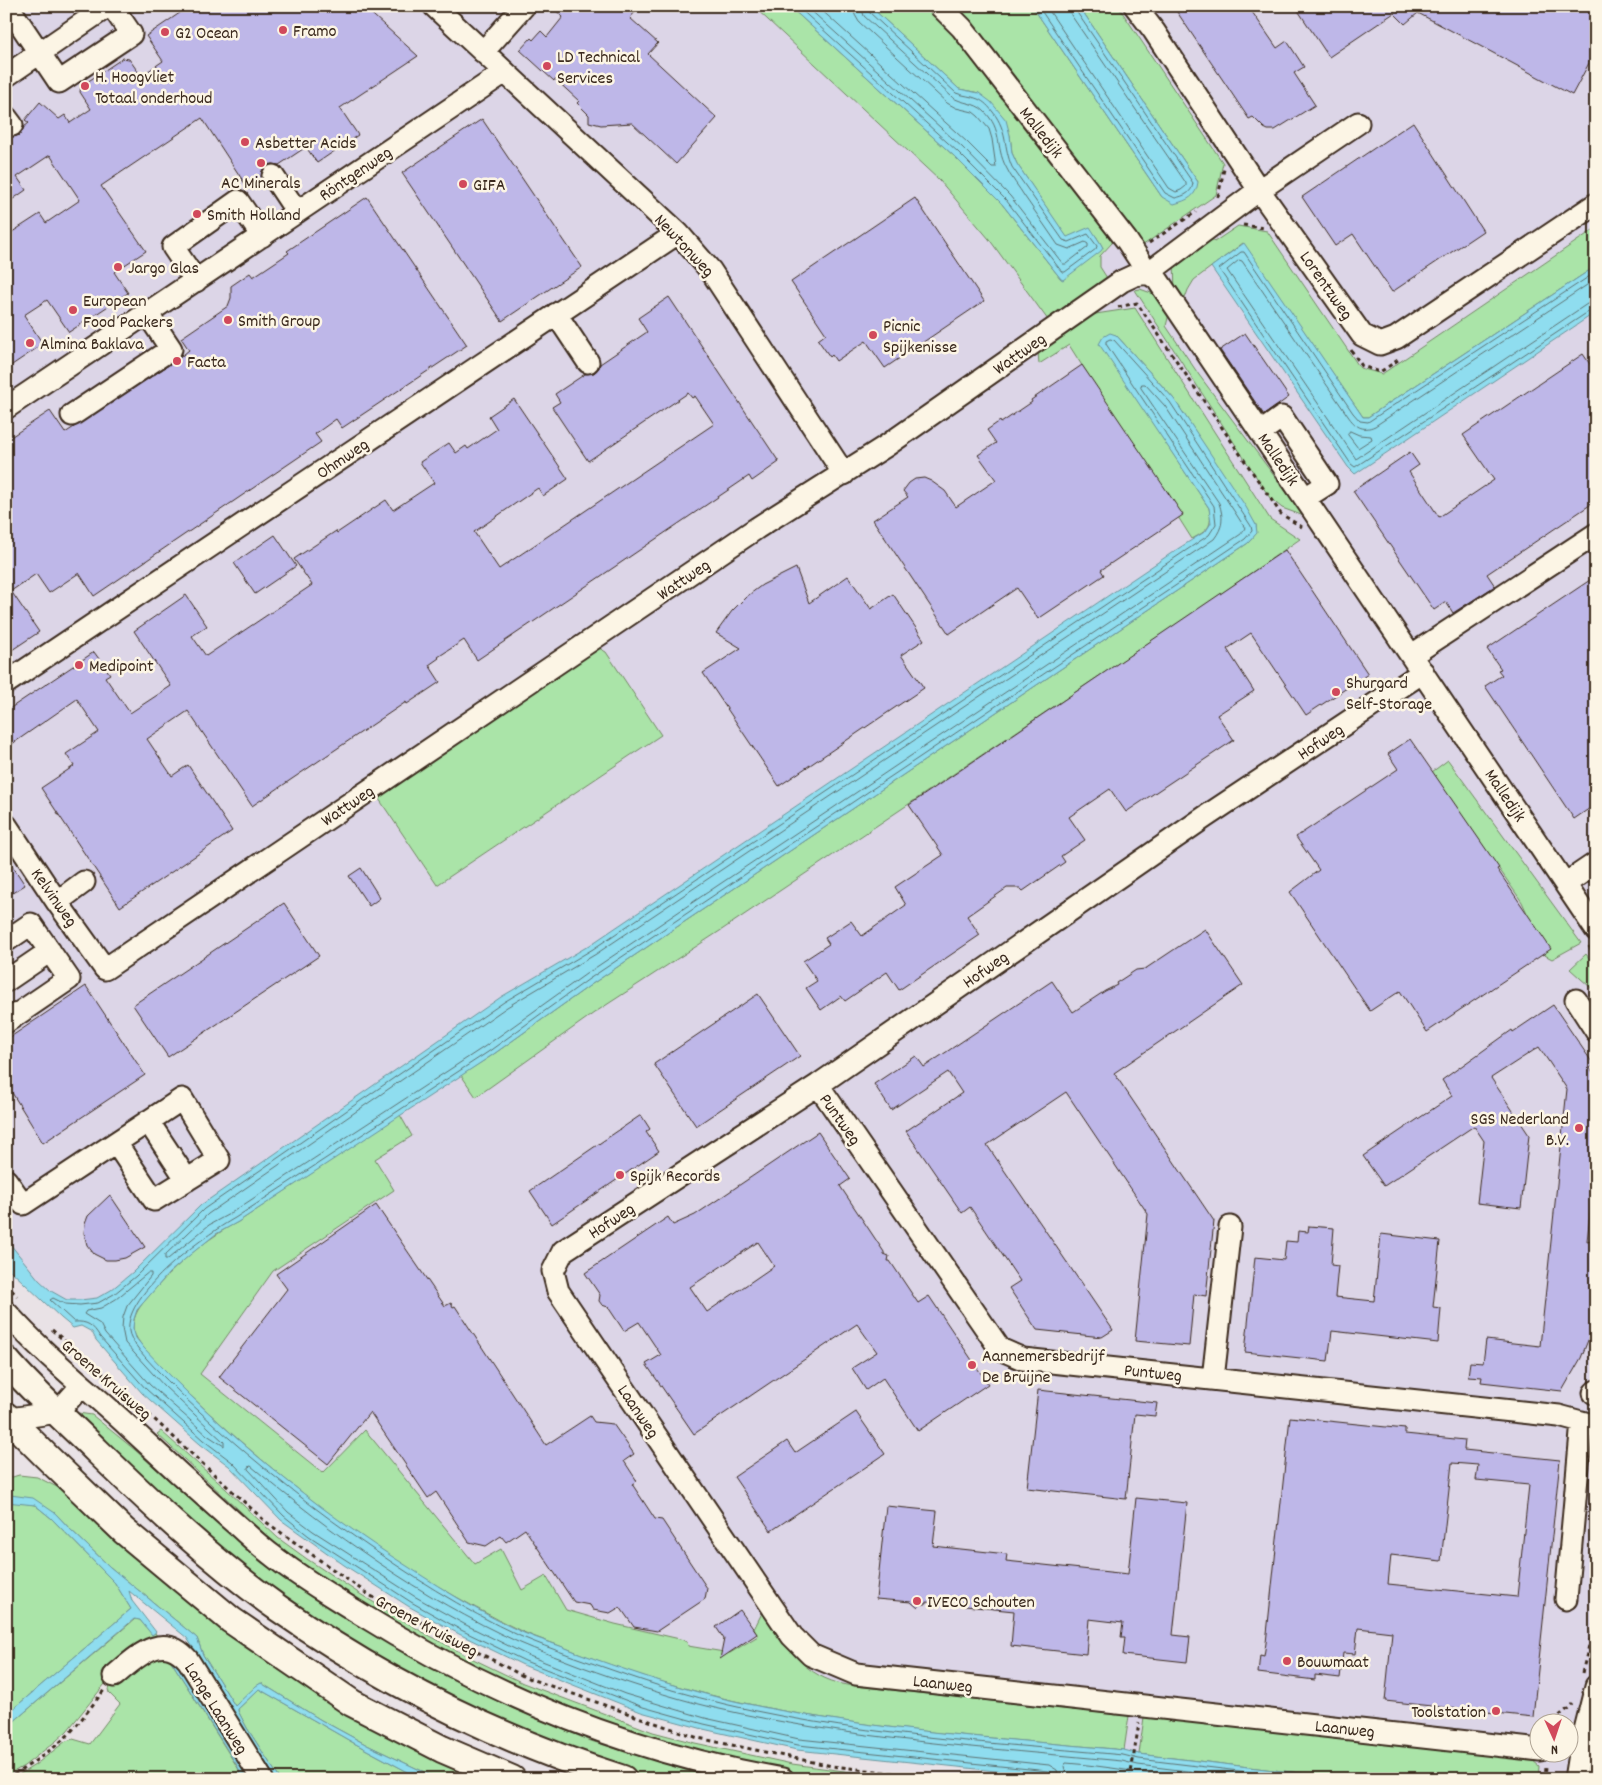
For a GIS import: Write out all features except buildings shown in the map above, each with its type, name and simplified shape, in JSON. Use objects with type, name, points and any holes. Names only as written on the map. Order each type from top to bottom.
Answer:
[{"type":"main road","points":[[8,1367],[58,1412],[133,1485],[200,1545],[277,1607],[327,1641],[412,1691],[483,1726],[547,1753],[623,1779]]},
{"type":"main road","points":[[8,1367],[15,1381],[16,1398],[7,1420],[124,1531],[231,1620],[352,1703],[442,1749],[512,1779]]},
{"type":"street","points":[[6,76],[108,6]]},
{"type":"street","points":[[10,9],[60,82],[131,34],[112,6]]},
{"type":"street","name":"Newtonweg","points":[[434,6],[678,233],[711,271],[844,474]]},
{"type":"street","points":[[483,52],[524,6]]},
{"type":"street","name":"Malledijk","points":[[940,6],[962,28],[1127,241],[1148,273],[1157,279],[1565,884],[1591,936]]},
{"type":"street","name":"Lorentzweg","points":[[1135,6],[1154,31],[1259,190],[1362,336],[1380,344],[1396,338],[1596,204]]},
{"type":"street","name":"Röntgenweg","points":[[6,408],[505,72]]},
{"type":"street","name":"Wattweg","points":[[105,968],[741,540],[844,474],[1122,281],[1134,275],[1148,273],[1202,220],[1259,190],[1358,123]]},
{"type":"street","points":[[274,176],[297,212]]},
{"type":"street","points":[[196,280],[172,247],[238,201],[262,236]]},
{"type":"street","name":"Ohmweg","points":[[6,683],[678,233]]},
{"type":"street","points":[[72,415],[171,349],[147,313]]},
{"type":"street","points":[[556,314],[588,362]]},
{"type":"street","name":"Hofweg","points":[[553,1271],[563,1251],[818,1085],[1197,823],[1596,534]]},
{"type":"street","name":"Kelvinweg","points":[[6,825],[57,902],[105,968]]},
{"type":"street","points":[[1565,884],[1596,863]]},
{"type":"street","points":[[57,902],[84,882]]},
{"type":"street","points":[[6,941],[31,924],[69,979],[6,1022]]},
{"type":"street","points":[[6,981],[50,951]]},
{"type":"street","points":[[1576,1000],[1596,1031]]},
{"type":"street","name":"Puntweg","points":[[818,1085],[1000,1349],[1023,1359],[1559,1416],[1589,1424]]},
{"type":"street","points":[[6,1180],[23,1204],[182,1099],[219,1160],[154,1200],[116,1143]]},
{"type":"street","points":[[148,1121],[187,1180]]},
{"type":"street","points":[[1213,1379],[1230,1227]]},
{"type":"street","name":"Laanweg","points":[[553,1271],[558,1291],[792,1636],[811,1655],[856,1674],[1530,1749]]},
{"type":"street","points":[[13,1305],[36,1345],[82,1384],[178,1473],[272,1556],[335,1598],[428,1654],[512,1696],[622,1738],[707,1763],[783,1779]]},
{"type":"street","points":[[8,1367],[36,1345]]},
{"type":"street","points":[[7,1420],[58,1412],[82,1384]]},
{"type":"street","points":[[1566,1600],[1589,1424]]},
{"type":"street","name":"Lange Laanweg","points":[[114,1676],[149,1650],[162,1646],[172,1647],[181,1652],[188,1660],[262,1779]]},
{"type":"street","points":[[1580,1754],[1588,1682]]},
{"type":"street","points":[[1575,1779],[1578,1762]]},
{"type":"path","points":[[1211,202],[1218,197],[1225,163]]},
{"type":"path","points":[[1134,253],[1202,220],[1204,207]]},
{"type":"path","points":[[1237,224],[1269,229]]},
{"type":"path","name":"Malledijk","points":[[1110,308],[1137,304],[1281,514],[1308,532]]},
{"type":"path","points":[[1351,350],[1362,366],[1380,372],[1404,356]]},
{"type":"path","points":[[1591,936],[1596,957]]},
{"type":"path","points":[[6,1284],[13,1305]]},
{"type":"path","name":"Groene Kruisweg","points":[[47,1326],[130,1398],[266,1522],[369,1595],[525,1678],[698,1738],[832,1766],[944,1779]]},
{"type":"path","points":[[1588,1682],[1596,1618]]},
{"type":"path","points":[[7,1779],[36,1761],[70,1733],[114,1676]]},
{"type":"path","points":[[1564,1712],[1569,1709],[1577,1697]]},
{"type":"path","points":[[1130,1779],[1142,1706]]},
{"type":"shaded area","points":[[6,6],[825,6],[1072,259],[1178,186],[1057,6],[1596,6],[1596,1779],[1215,1779],[672,1703],[73,1312],[17,1266],[6,1250]]},
{"type":"green space","points":[[753,6],[789,6],[954,156],[1002,204],[1061,279],[1103,248],[1096,236],[1067,238],[1017,164],[1012,153],[1010,135],[979,93],[959,89],[870,6],[931,6],[944,19],[1113,239],[1112,243],[1100,256],[1100,267],[1107,278],[1048,320],[989,239],[940,181]]},
{"type":"green space","points":[[949,6],[1032,6],[1162,197],[1198,182],[1079,6],[1118,6],[1223,163],[1216,195],[1139,248]]},
{"type":"green space","points":[[1238,226],[1267,231],[1360,368],[1382,374],[1596,228],[1596,266],[1368,417],[1363,417],[1243,243],[1194,280],[1183,304],[1175,293],[1174,261],[1209,234],[1214,242]]},
{"type":"green space","points":[[1140,289],[1154,294],[1169,314],[1166,326],[1199,375],[1304,516],[1282,508],[1270,498],[1135,290]]},
{"type":"green space","points":[[1135,308],[1270,519],[1300,539],[723,929],[594,1013],[476,1097],[461,1075],[491,1056],[592,984],[1252,539],[1256,525],[1174,399],[1116,335],[1100,344],[1209,508],[1210,524],[1202,533],[1192,539],[1069,345],[1039,364],[1038,352],[1089,315]]},
{"type":"green space","points":[[599,648],[606,652],[661,735],[437,885],[379,799],[381,794]]},
{"type":"green space","points":[[1448,760],[1581,943],[1552,959],[1539,952],[1520,920],[1527,913],[1522,902],[1432,772]]},
{"type":"green space","points":[[1586,954],[1596,967],[1596,995],[1570,969]]},
{"type":"green space","points":[[400,1115],[412,1136],[375,1159],[394,1190],[273,1271],[200,1374],[323,1473],[365,1430],[475,1564],[501,1549],[522,1590],[546,1576],[566,1610],[684,1640],[688,1646],[730,1653],[758,1636],[754,1629],[762,1613],[803,1664],[813,1672],[838,1683],[1129,1716],[1124,1750],[955,1735],[787,1712],[677,1686],[609,1664],[521,1631],[476,1608],[432,1582],[346,1526],[227,1430],[167,1373],[140,1344],[133,1328],[138,1310],[168,1275],[207,1241]]},
{"type":"green space","points":[[71,1412],[92,1415],[135,1450],[217,1523],[410,1654],[454,1680],[514,1709],[591,1741],[720,1779],[651,1779],[594,1760],[458,1703],[319,1624],[228,1556]]},
{"type":"green space","points":[[161,1431],[278,1538],[307,1559],[419,1630],[523,1683],[653,1732],[695,1743],[792,1764],[904,1779],[840,1779],[782,1771],[661,1742],[548,1701],[420,1640],[335,1588],[281,1549],[157,1434]]},
{"type":"green space","points":[[19,1475],[37,1477],[65,1491],[203,1611],[489,1779],[439,1779],[367,1745],[321,1720],[261,1683],[235,1706],[203,1655],[197,1638],[110,1567],[55,1513],[10,1495],[6,1496],[6,1479]]},
{"type":"green space","points":[[6,1502],[35,1505],[51,1518],[115,1583],[131,1609],[6,1715]]},
{"type":"green space","points":[[135,1619],[140,1620],[152,1634],[155,1633],[161,1642],[113,1674],[67,1731],[24,1766],[6,1776],[6,1728]]},
{"type":"green space","points":[[168,1656],[241,1773],[228,1779],[12,1779],[35,1765],[66,1741],[73,1739],[90,1744],[120,1704],[109,1693],[108,1689],[111,1685],[145,1657]]},
{"type":"green space","points":[[259,1689],[408,1772],[405,1779],[280,1779],[238,1711]]},
{"type":"green space","points":[[1144,1717],[1530,1760],[1530,1762],[1534,1762],[1539,1766],[1538,1779],[1350,1779],[1139,1754]]},
{"type":"water","points":[[789,6],[870,6],[959,89],[979,93],[991,102],[1006,120],[1012,153],[1017,164],[1067,237],[1090,227],[1103,248],[1101,251],[1063,280],[1061,279],[1002,204],[954,156]]},
{"type":"water","points":[[1032,6],[1079,6],[1198,182],[1195,191],[1190,197],[1174,204],[1162,197]]},
{"type":"water","points":[[1244,243],[1363,417],[1368,417],[1596,266],[1596,312],[1355,474],[1348,467],[1211,267]]},
{"type":"water","points":[[1110,333],[1116,335],[1174,399],[1246,507],[1256,525],[1257,533],[1248,543],[592,984],[491,1056],[238,1222],[216,1234],[169,1273],[137,1310],[133,1328],[136,1338],[144,1348],[205,1410],[304,1494],[374,1544],[438,1586],[495,1619],[530,1636],[628,1671],[681,1687],[767,1708],[818,1717],[919,1731],[1124,1750],[1139,1754],[1350,1779],[1071,1779],[797,1750],[703,1729],[641,1712],[523,1665],[459,1634],[408,1606],[344,1565],[281,1520],[229,1466],[200,1444],[142,1393],[96,1340],[92,1332],[81,1326],[73,1328],[6,1266],[6,1239],[39,1280],[51,1291],[67,1300],[97,1298],[111,1290],[133,1272],[201,1205],[501,997],[590,945],[1206,531],[1211,523],[1209,508],[1099,344],[1103,337]]},
{"type":"water","points":[[6,1496],[33,1498],[55,1513],[110,1567],[197,1638],[203,1655],[235,1706],[261,1683],[321,1720],[367,1745],[439,1779],[422,1779],[418,1777],[405,1779],[408,1772],[259,1689],[238,1711],[280,1779],[276,1779],[187,1638],[129,1591],[132,1601],[156,1632],[152,1635],[140,1620],[134,1619],[6,1728],[6,1715],[131,1609],[115,1583],[51,1518],[35,1505],[6,1502]]},
{"type":"water","points":[[171,1654],[251,1779],[228,1779],[240,1773],[238,1767],[168,1656]]},
{"type":"place","name":"Framo","points":[[283,30]]},
{"type":"place","name":"G2 Ocean","points":[[165,32]]},
{"type":"place","name":"LD Technical Services","points":[[547,66]]},
{"type":"place","name":"H. Hoogvliet Totaal onderhoud","points":[[85,86]]},
{"type":"place","name":"Asbetter Acids","points":[[245,142]]},
{"type":"place","name":"AC Minerals","points":[[261,163]]},
{"type":"place","name":"GIFA","points":[[463,184]]},
{"type":"place","name":"Smith Holland","points":[[197,214]]},
{"type":"place","name":"Jargo Glas","points":[[118,267]]},
{"type":"place","name":"European Food Packers","points":[[73,310]]},
{"type":"place","name":"Smith Group","points":[[228,320]]},
{"type":"place","name":"Picnic Spijkenisse","points":[[873,335]]},
{"type":"place","name":"Almina Baklava","points":[[30,343]]},
{"type":"place","name":"Facta","points":[[177,361]]},
{"type":"place","name":"Medipoint","points":[[79,665]]},
{"type":"place","name":"Shurgard Self-Storage","points":[[1336,692]]},
{"type":"place","name":"SGS Nederland B.V.","points":[[1579,1128]]},
{"type":"place","name":"Spijk Records","points":[[620,1175]]},
{"type":"place","name":"Aannemersbedrijf De Bruijne","points":[[972,1365]]},
{"type":"place","name":"IVECO Schouten","points":[[917,1601]]},
{"type":"place","name":"Bouwmaat","points":[[1287,1661]]},
{"type":"place","name":"Toolstation","points":[[1496,1711]]}]
